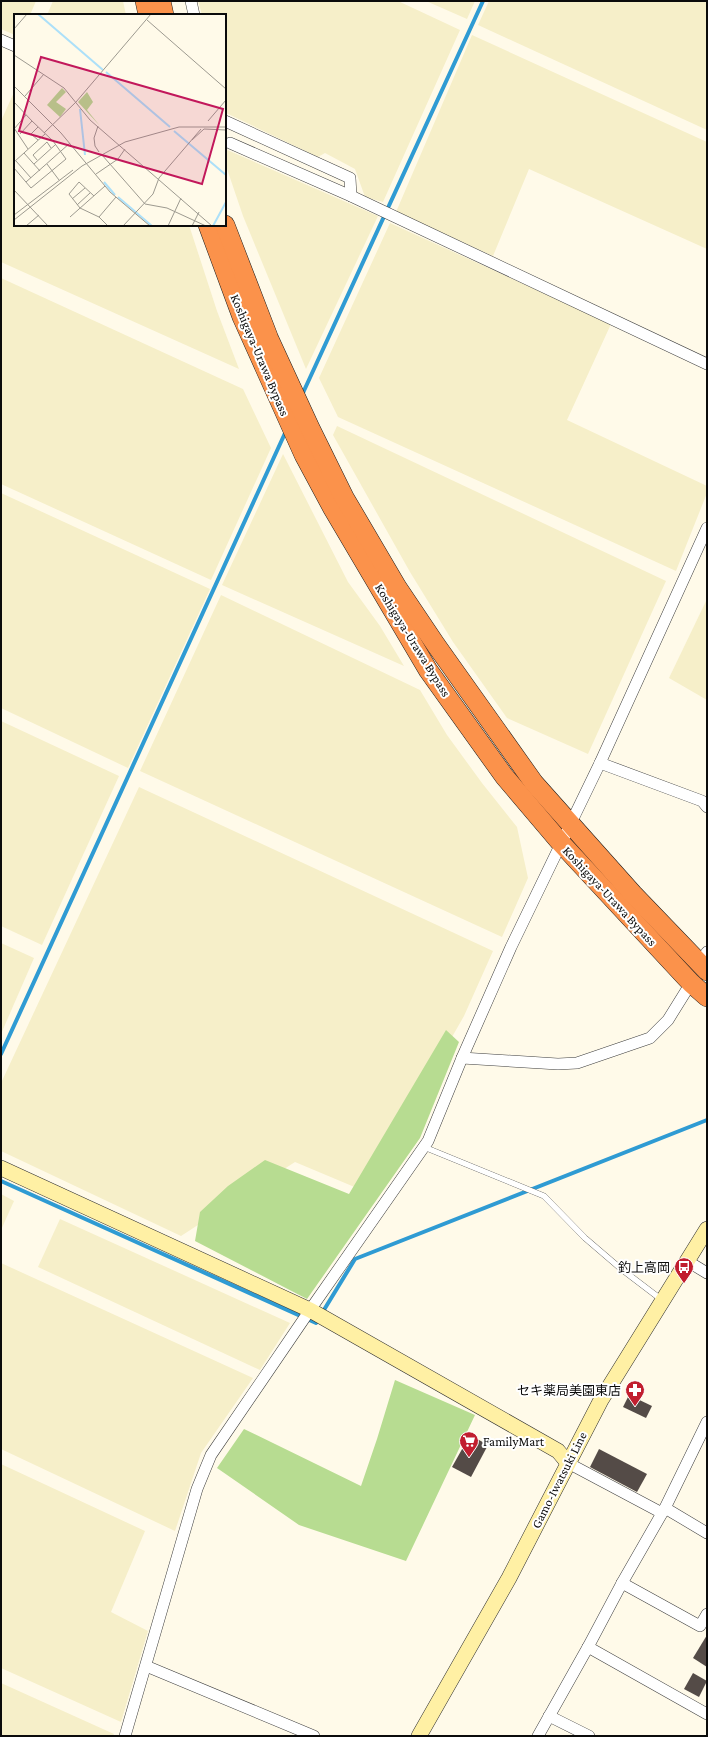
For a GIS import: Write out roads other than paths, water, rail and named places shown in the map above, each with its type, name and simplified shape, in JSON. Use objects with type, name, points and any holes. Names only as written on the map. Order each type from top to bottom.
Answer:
[{"type":"highway","points":[[145,1],[148,14]]},
{"type":"highway","points":[[161,1],[164,14]]},
{"type":"highway","name":"Koshigaya-Urawa Bypass","points":[[208,226],[252,338],[304,455],[333,509],[428,670],[504,776],[560,842],[691,983],[707,997]]},
{"type":"highway","name":"Koshigaya-Urawa Bypass","points":[[225,226],[269,339],[307,421],[348,504],[397,587],[436,646],[534,783],[633,894],[704,962]]},
{"type":"street","points":[[190,1],[194,14]]},
{"type":"street","points":[[1,40],[14,46]]},
{"type":"street","points":[[226,121],[350,178],[351,196]]},
{"type":"street","points":[[230,143],[351,196],[707,364]]},
{"type":"street","points":[[125,1736],[197,1489],[211,1455],[428,1141],[462,1058],[511,947],[560,842],[600,763],[707,528]]},
{"type":"street","points":[[600,763],[702,801],[707,806]]},
{"type":"street","points":[[462,1058],[558,1064],[577,1063],[650,1038],[668,1020],[691,983]]},
{"type":"street","points":[[1,1168],[310,1310],[558,1451],[568,1464],[707,1533]]},
{"type":"street","name":"Gamo-Iwatsuki Line","points":[[419,1736],[509,1578],[601,1400],[707,1229]]},
{"type":"street","points":[[687,1261],[707,1273]]},
{"type":"street","points":[[538,1736],[663,1511],[707,1422]]},
{"type":"street","points":[[622,1583],[700,1626],[707,1614]]},
{"type":"street","points":[[588,1648],[707,1714]]},
{"type":"street","points":[[146,1666],[314,1736]]},
{"type":"street","points":[[549,1716],[589,1736]]},
{"type":"lane","points":[[424,1147],[544,1196],[585,1238],[620,1268],[663,1300]]},
{"type":"waterway","points":[[302,395],[483,1]]},
{"type":"waterway","points":[[1,1054],[286,431]]},
{"type":"waterway","points":[[1,1181],[316,1323],[355,1259],[707,1120]]},
{"type":"place","name":"釣上高岡","points":[[684,1284]]},
{"type":"place","name":"セキ薬局美園東店","points":[[635,1407]]},
{"type":"place","name":"FamilyMart","points":[[469,1458]]}]
